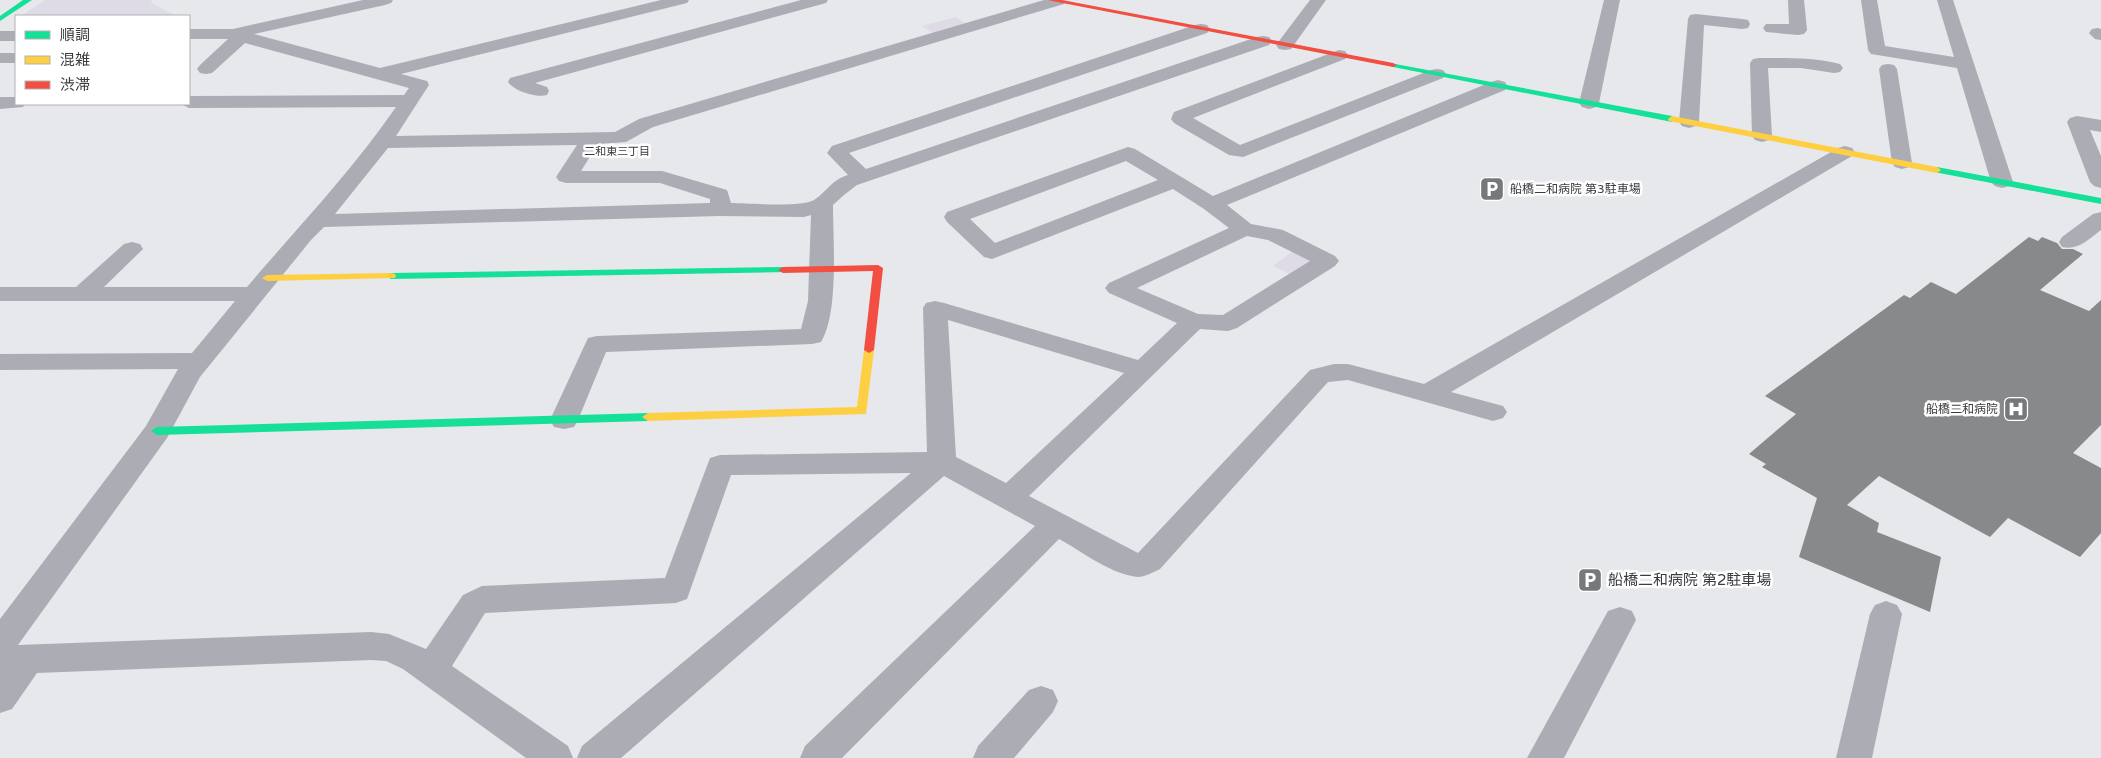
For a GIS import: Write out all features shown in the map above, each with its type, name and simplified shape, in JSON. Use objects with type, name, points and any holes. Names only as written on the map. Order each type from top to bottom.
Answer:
[{"type":"street","points":[[0,19],[28,0]]},
{"type":"street","points":[[206,69],[238,35],[385,0]]},
{"type":"street","points":[[381,74],[681,0]]},
{"type":"street","points":[[540,91],[518,82],[820,0]]},
{"type":"street","points":[[1285,45],[1318,0]]},
{"type":"street","points":[[1589,103],[1612,0]]},
{"type":"street","points":[[1772,28],[1798,30],[1796,0]]},
{"type":"street","points":[[1869,0],[1877,50],[1965,64]]},
{"type":"street","points":[[1945,0],[2002,182]]},
{"type":"street","points":[[382,142],[618,138],[646,123],[1055,1],[2101,201]]},
{"type":"street","points":[[1689,122],[1696,19],[1742,24]]},
{"type":"street","points":[[267,43],[354,22]]},
{"type":"street","points":[[863,177],[837,153],[839,150],[1201,29]]},
{"type":"street","points":[[0,698],[9,653],[157,431],[189,373],[303,235],[318,221],[382,142],[420,85],[238,35],[190,34]]},
{"type":"street","points":[[0,36],[15,36]]},
{"type":"street","points":[[318,221],[719,209],[804,210],[822,204],[836,190],[850,181],[1262,40]]},
{"type":"street","points":[[1339,55],[1181,116],[1181,119],[1236,151],[1243,151],[1437,74]]},
{"type":"street","points":[[0,58],[15,58]]},
{"type":"street","points":[[1762,136],[1759,63],[1800,63],[1834,68]]},
{"type":"street","points":[[1888,70],[1902,163]]},
{"type":"street","points":[[1212,204],[1498,86]]},
{"type":"street","points":[[190,102],[410,101]]},
{"type":"street","points":[[0,103],[15,103]]},
{"type":"street","points":[[2101,126],[2077,122],[2101,182]]},
{"type":"street","points":[[591,139],[566,177],[662,177],[719,195],[719,209]]},
{"type":"street","points":[[1427,394],[1845,152]]},
{"type":"street","points":[[1175,182],[992,252],[955,217],[1128,153],[1212,204],[1244,229],[1275,235],[1327,261],[1228,323],[1194,321],[1117,288],[1244,229]]},
{"type":"street","points":[[564,420],[597,344],[812,336],[820,301],[822,204]]},
{"type":"street","points":[[2070,242],[2101,219]]},
{"type":"street","points":[[82,294],[132,248]]},
{"type":"street","points":[[0,294],[82,294],[261,286],[878,268],[862,411],[157,431]]},
{"type":"street","points":[[942,462],[935,308],[1142,370]]},
{"type":"street","points":[[1009,498],[1194,321]]},
{"type":"street","points":[[0,362],[199,361]]},
{"type":"street","points":[[430,671],[474,604],[482,599],[676,590],[720,465],[942,462],[1055,525],[1124,561],[1139,565],[1149,561],[1319,376],[1334,372],[1348,372],[1493,412]]},
{"type":"street","points":[[595,758],[942,462]]},
{"type":"street","points":[[818,758],[1055,525]]},
{"type":"street","points":[[1854,758],[1886,614]]},
{"type":"street","points":[[1545,758],[1620,620]]},
{"type":"street","points":[[9,653],[371,646],[389,648],[415,659],[555,758]]},
{"type":"street","points":[[991,758],[1041,701]]},
{"type":"shaded area","points":[[45,0],[152,0],[151,3],[174,15],[22,15]]},
{"type":"shaded area","points":[[956,17],[968,25],[934,34],[922,26]]},
{"type":"shaded area","points":[[1292,252],[1310,259],[1311,266],[1295,277],[1273,266]]},
{"type":"building","points":[[2029,237],[2038,241],[2042,237],[2057,243],[2062,249],[2073,249],[2083,254],[2040,290],[2089,311],[2101,300],[2101,425],[2073,453],[2101,468],[2101,533],[2080,557],[2008,518],[1990,537],[1879,476],[1847,505],[1879,523],[1877,532],[1941,557],[1930,612],[1799,557],[1817,498],[1762,467],[1766,464],[1749,454],[1796,414],[1765,396],[1904,295],[1910,298],[1931,282],[1956,294]]},
{"type":"traffic: fast","points":[[0,19],[28,0]]},
{"type":"traffic: fast","points":[[1393,65],[1672,119]]},
{"type":"traffic: fast","points":[[1937,170],[2101,201]]},
{"type":"traffic: fast","points":[[391,276],[783,270]]},
{"type":"traffic: fast","points":[[157,431],[648,417]]},
{"type":"traffic: slow","points":[[1672,119],[1937,170]]},
{"type":"traffic: slow","points":[[267,278],[391,276]]},
{"type":"traffic: slow","points":[[648,417],[862,411],[869,350]]},
{"type":"traffic: jam","points":[[1051,0],[1393,65]]},
{"type":"traffic: jam","points":[[783,270],[878,268],[869,350]]},
{"type":"place","name":"船橋二和病院 第3駐車場","points":[[1492,189]]},
{"type":"place","name":"船橋二和病院","points":[[2016,409]]},
{"type":"place","name":"船橋二和病院 第2駐車場","points":[[1590,580]]},
{"type":"district","name":"二和東三丁目","points":[[617,151]]}]
